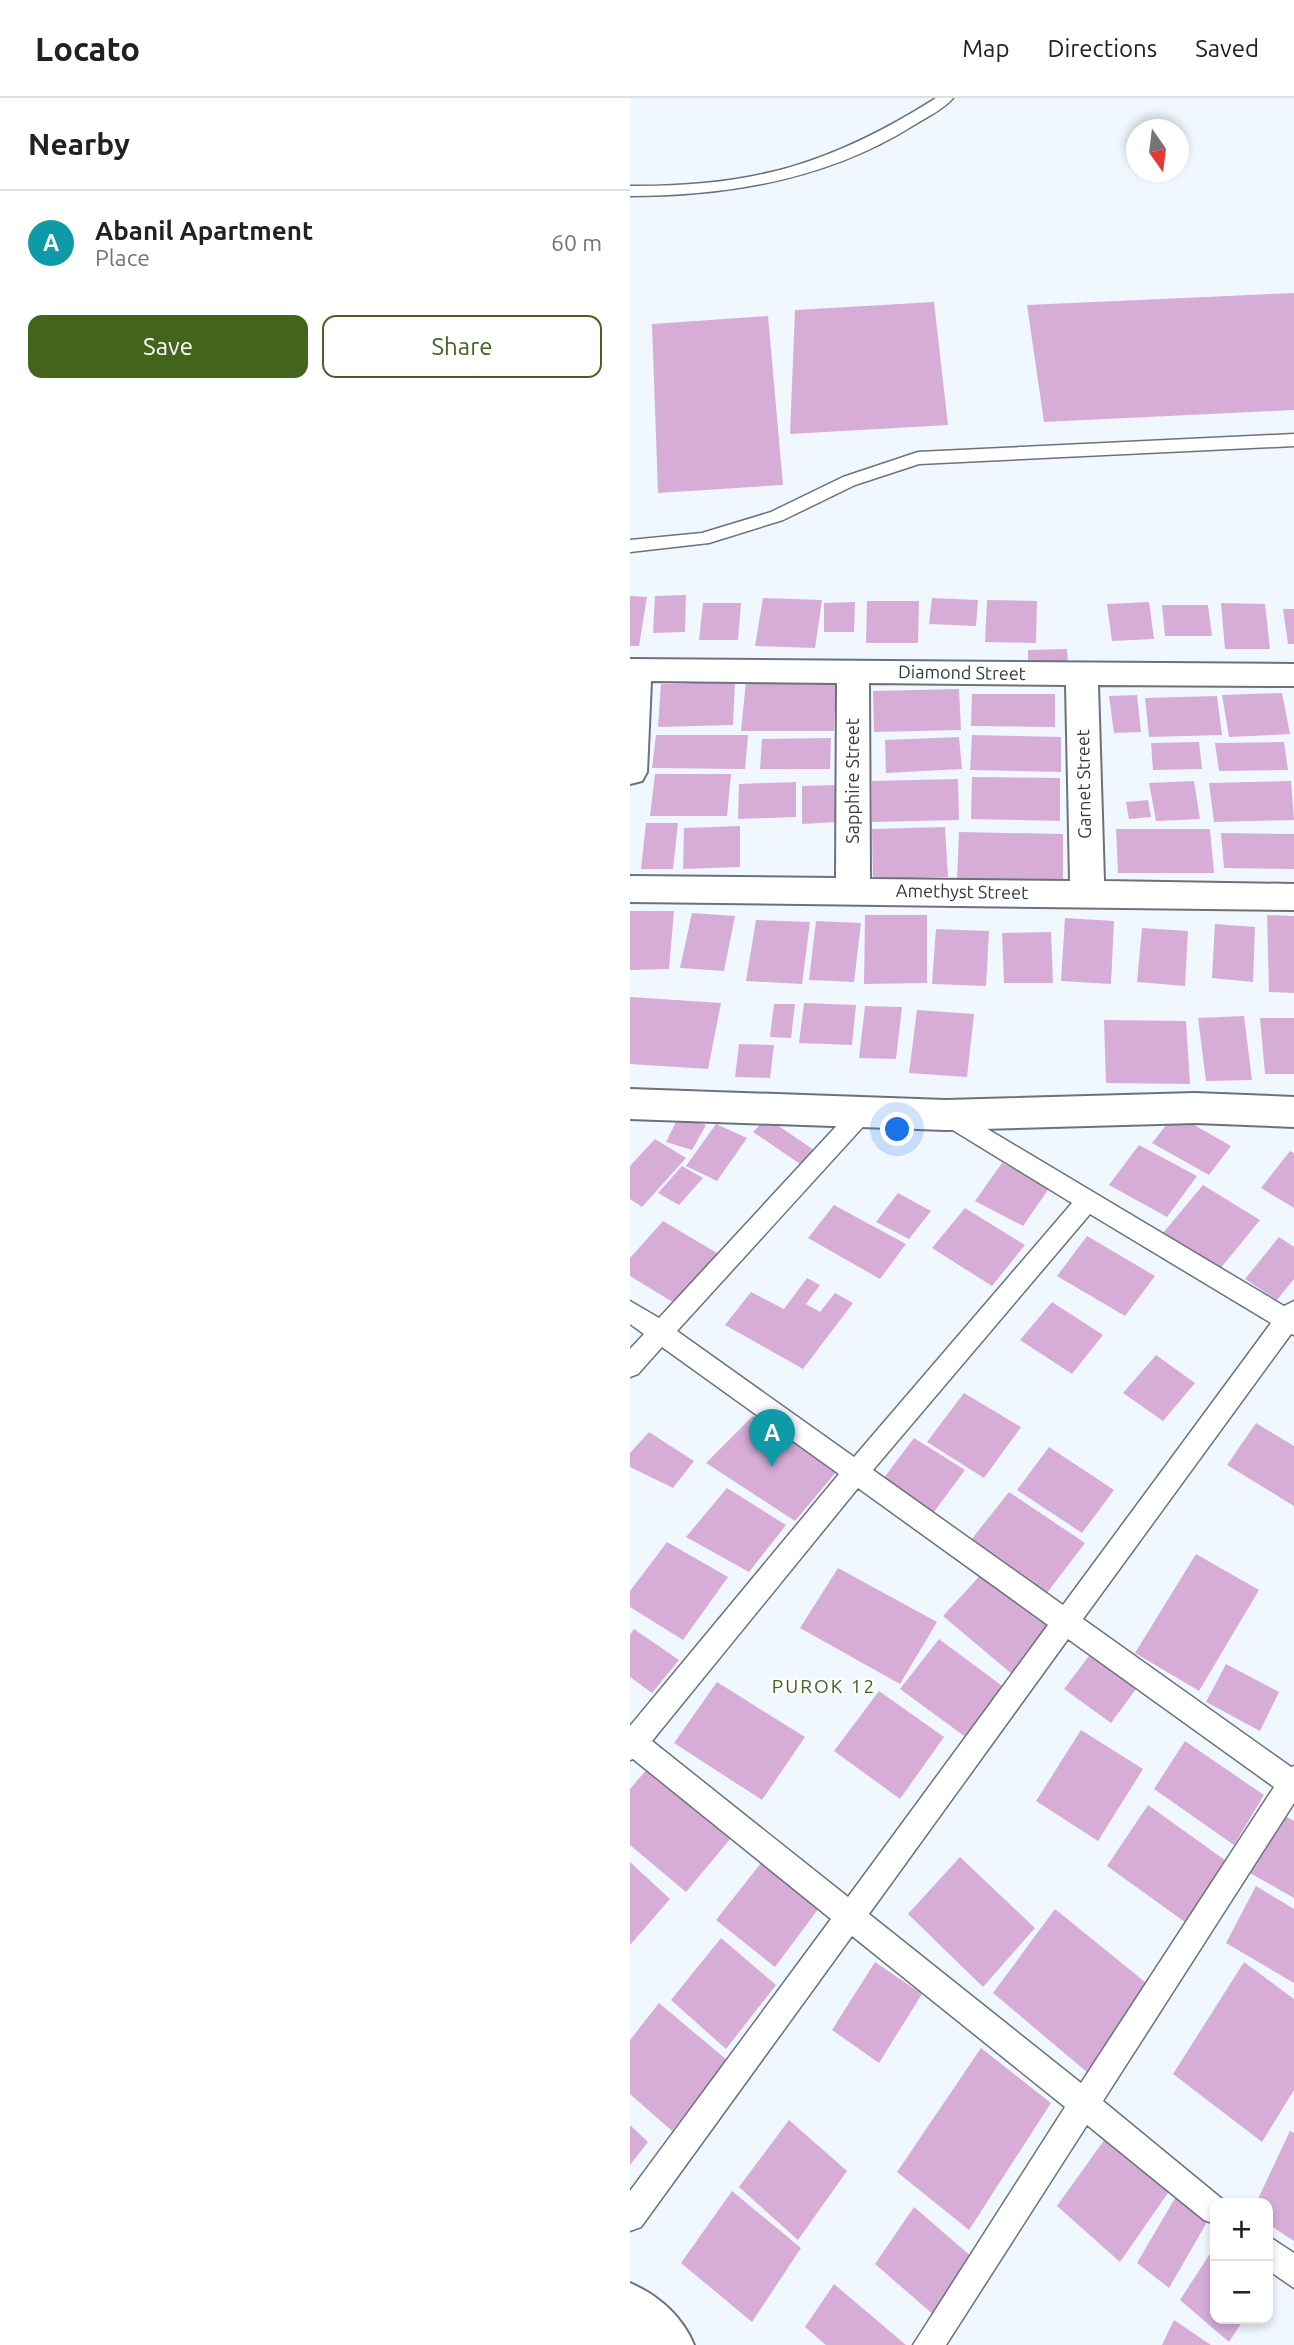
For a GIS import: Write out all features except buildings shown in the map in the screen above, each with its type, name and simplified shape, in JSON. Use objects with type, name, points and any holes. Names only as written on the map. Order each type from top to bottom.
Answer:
[{"type":"street","name":"Diamond Street","points":[[633,670],[1294,675]]},
{"type":"street","points":[[630,772],[633,670]]},
{"type":"street","name":"Sapphire Street","points":[[853,672],[853,891]]},
{"type":"street","name":"Garnet Street","points":[[1082,674],[1087,893]]},
{"type":"street","name":"Amethyst Street","points":[[630,889],[1294,897]]},
{"type":"street","points":[[630,1104],[946,1115],[1195,1108],[1294,1112]]},
{"type":"street","points":[[630,2309],[668,2345]]},
{"type":"lane","points":[[630,191],[673,192],[789,173],[852,152],[885,136],[946,98]]},
{"type":"lane","points":[[630,546],[716,535],[777,516],[849,481],[918,458],[1294,440]]},
{"type":"lane","points":[[630,1366],[862,1112]]},
{"type":"lane","points":[[630,2216],[1292,1319],[946,1115]]},
{"type":"lane","points":[[1088,1200],[856,1472],[631,1743],[1210,2205]]},
{"type":"lane","points":[[630,1311],[1293,1782],[928,2345]]},
{"type":"lane","points":[[1273,2256],[1294,2273]]},
{"type":"place","name":"Abanil Apartment","points":[[772,1467]]},
{"type":"district","name":"PUROK 12","points":[[824,1686]]}]
